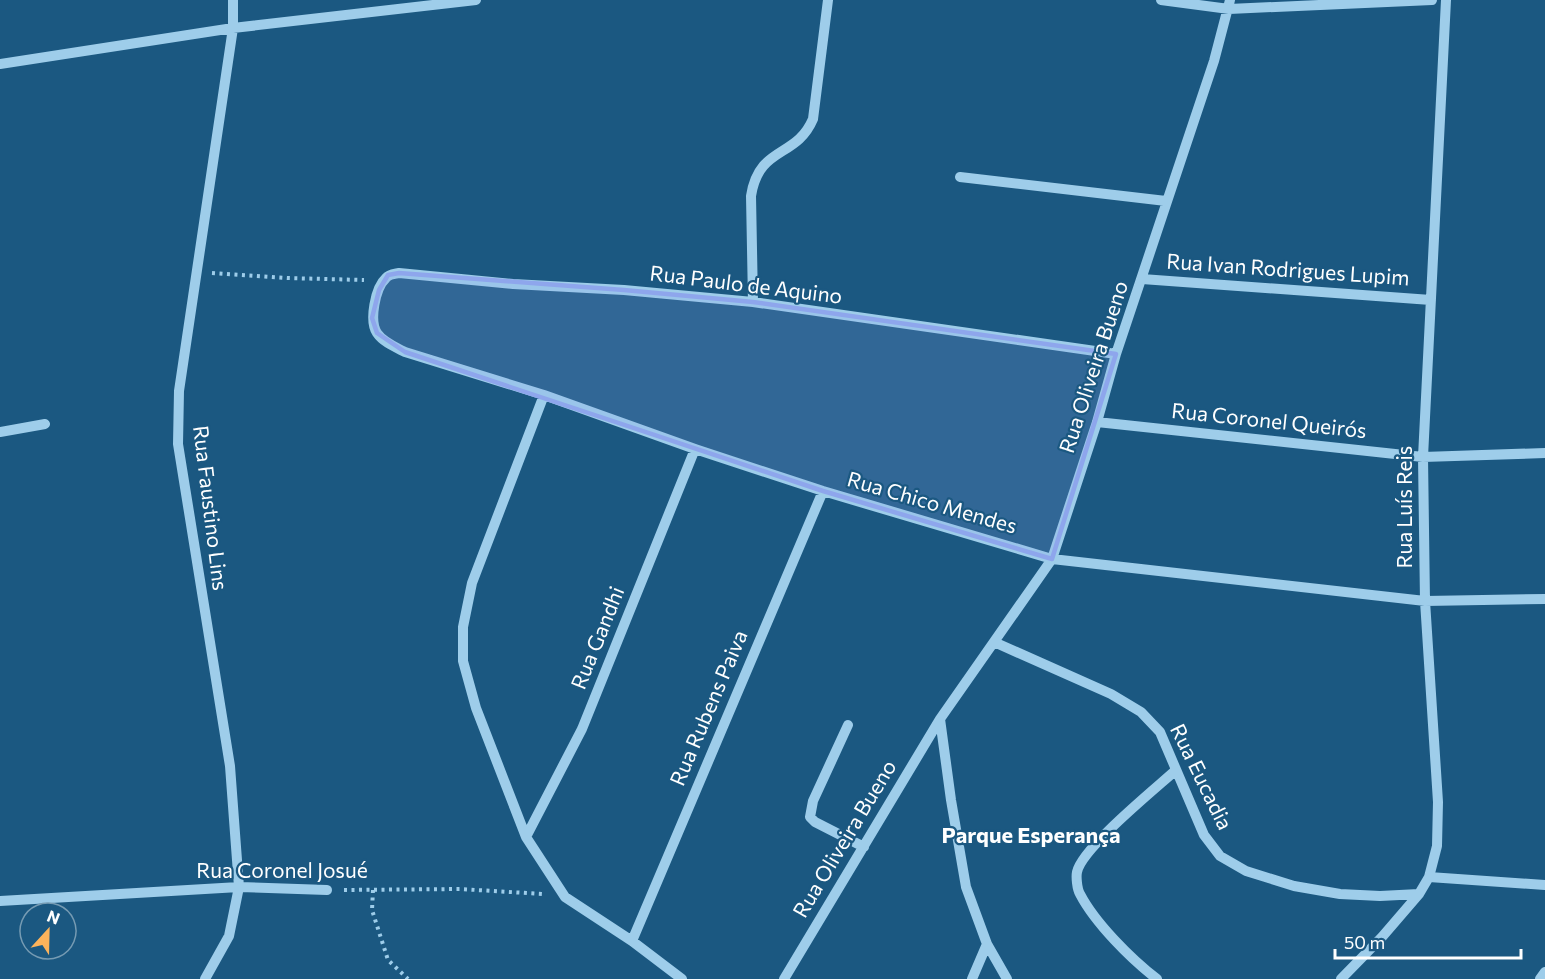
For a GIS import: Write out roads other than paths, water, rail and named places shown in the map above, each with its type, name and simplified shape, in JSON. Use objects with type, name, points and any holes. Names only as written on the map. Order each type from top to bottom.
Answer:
[{"type":"street","name":"Rua Faustino Lins","points":[[205,979],[229,936],[239,887],[230,766],[178,444],[179,391],[233,28],[233,0]]},
{"type":"street","points":[[0,63],[233,28],[476,0]]},
{"type":"street","points":[[753,302],[751,196],[754,181],[767,160],[797,142],[807,131],[813,119],[828,0]]},
{"type":"street","points":[[1161,0],[1230,5],[1432,0]]},
{"type":"street","name":"Rua Luís Reis","points":[[1341,979],[1382,937],[1419,894],[1429,877],[1437,846],[1438,802],[1425,601],[1423,457],[1446,0]]},
{"type":"street","name":"Rua Oliveira Bueno","points":[[784,979],[940,719],[1052,559],[1097,422],[1116,354],[1214,61],[1230,5]]},
{"type":"street","points":[[960,177],[1166,201]]},
{"type":"street","name":"Rua Paulo de Aquino","points":[[381,285],[388,275],[399,273],[753,302],[1116,354]]},
{"type":"street","name":"Rua Ivan Rodrigues Lupim","points":[[1142,279],[1431,300]]},
{"type":"street","name":"Rua Chico Mendes","points":[[381,285],[372,318],[377,333],[389,344],[405,352],[544,395],[822,491],[1052,559],[1425,601],[1545,599]]},
{"type":"street","points":[[544,395],[472,583],[463,627],[463,661],[476,708],[526,837],[565,897],[632,941],[681,979]]},
{"type":"street","name":"Rua Coronel Queirós","points":[[1097,422],[1423,457],[1545,453]]},
{"type":"street","points":[[0,432],[45,424]]},
{"type":"street","name":"Rua Gandhi","points":[[526,837],[582,729],[695,449]]},
{"type":"street","name":"Rua Rubens Paiva","points":[[632,941],[822,491]]},
{"type":"street","name":"Rua Eucadia","points":[[994,642],[1111,694],[1141,712],[1160,732],[1204,835],[1220,856],[1246,871],[1294,886],[1340,894],[1380,896],[1419,894]]},
{"type":"street","points":[[940,719],[966,886],[987,944],[1006,979]]},
{"type":"street","points":[[848,725],[813,801],[810,817],[815,822],[864,847]]},
{"type":"street","points":[[1157,979],[1138,965],[1097,919],[1078,892],[1077,872],[1088,850],[1176,770]]},
{"type":"street","points":[[1429,877],[1545,885]]},
{"type":"street","name":"Rua Coronel Josué","points":[[0,901],[239,887],[327,890]]},
{"type":"street","points":[[972,979],[987,944]]},
{"type":"street","points":[[1540,979],[1545,972]]},
{"type":"district","name":"Parque Esperança","points":[[1031,835]]}]
